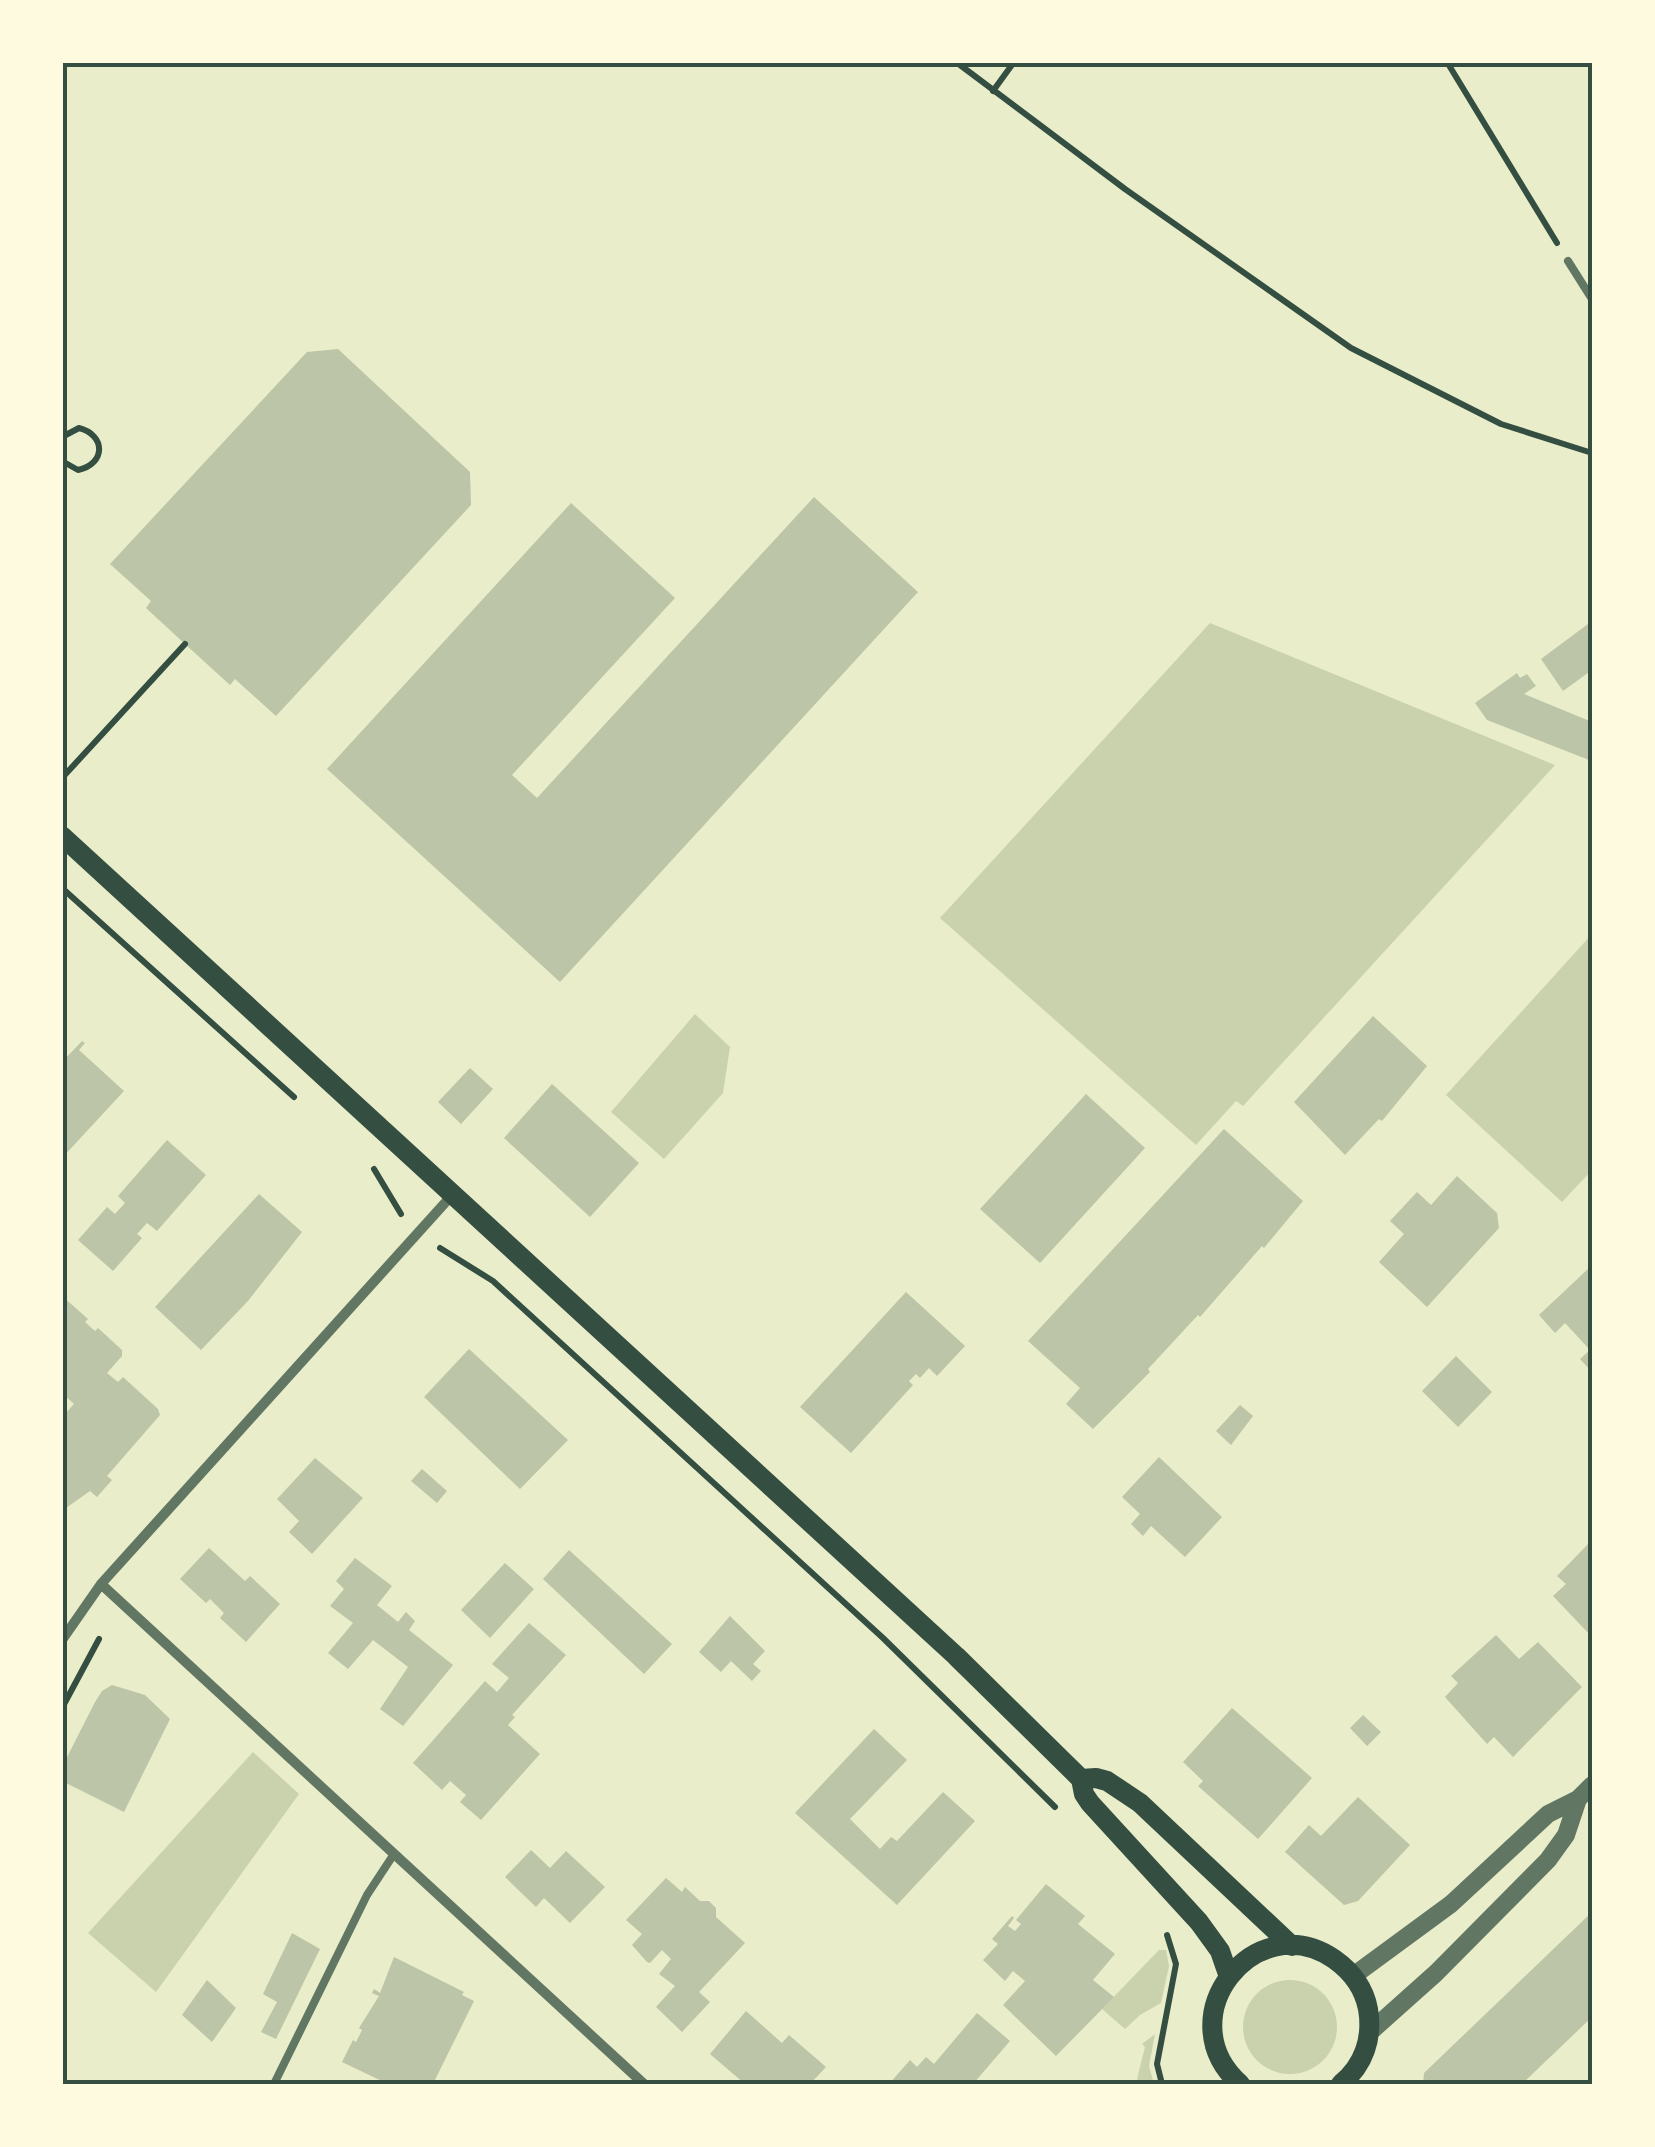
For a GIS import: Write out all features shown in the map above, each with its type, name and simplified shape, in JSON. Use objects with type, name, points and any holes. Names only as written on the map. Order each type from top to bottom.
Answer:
[{"type":"main road","points":[[62,836],[956,1656],[1080,1780],[1090,1803],[1216,1942],[1228,1977]]},
{"type":"main road","points":[[1080,1780],[1107,1781],[1140,1803],[1292,1946]]},
{"type":"main road","points":[[1236,2083],[1221,2061],[1212,2028],[1218,1996],[1228,1977],[1254,1954],[1292,1946],[1326,1954],[1353,1976],[1365,1998],[1370,2032],[1364,2055],[1347,2083]]},
{"type":"street","points":[[62,1640],[100,1584],[454,1193]]},
{"type":"street","points":[[100,1584],[644,2084]]},
{"type":"street","points":[[1353,1976],[1452,1904],[1548,1814],[1578,1800],[1592,1785]]},
{"type":"street","points":[[1370,2032],[1548,1860],[1566,1835],[1578,1800]]},
{"type":"lane","points":[[1568,261],[1592,299]]},
{"type":"lane","points":[[274,2084],[367,1895],[394,1854]]},
{"type":"path","points":[[956,62],[1351,348],[1501,424],[1592,453]]},
{"type":"path","points":[[993,91],[1014,62]]},
{"type":"path","points":[[1447,62],[1568,261]]},
{"type":"path","points":[[62,461],[78,470],[96,462],[100,452],[98,439],[90,431],[79,428],[64,433]]},
{"type":"path","points":[[62,778],[186,644]]},
{"type":"path","points":[[62,888],[306,1108]]},
{"type":"path","points":[[367,1164],[377,1173],[402,1215]]},
{"type":"path","points":[[436,1246],[493,1280],[883,1638],[1060,1812]]},
{"type":"path","points":[[62,1708],[105,1628],[128,1632],[139,1620]]},
{"type":"path","points":[[1162,2084],[1156,2064],[1176,1964],[1164,1928]]},
{"type":"green space","points":[[1210,623],[1555,765],[1243,1106],[1236,1101],[1196,1145],[940,918]]},
{"type":"green space","points":[[1592,934],[1592,1170],[1562,1202],[1446,1095]]},
{"type":"green space","points":[[695,1014],[730,1047],[723,1093],[664,1159],[611,1112]]},
{"type":"green space","points":[[253,1752],[299,1794],[156,1992],[88,1933]]},
{"type":"green space","points":[[1159,1950],[1166,1950],[1169,1966],[1161,2003],[1125,2029],[1102,2009]]},
{"type":"green space","points":[[1290,1980],[1308,1984],[1323,1994],[1333,2009],[1337,2027],[1333,2045],[1323,2060],[1308,2070],[1290,2074],[1272,2070],[1257,2060],[1247,2045],[1243,2027],[1247,2009],[1257,1994],[1272,1984]]},
{"type":"green space","points":[[1155,2034],[1149,2066],[1154,2084],[1143,2084],[1137,2079],[1145,2047],[1142,2044]]},
{"type":"building","points":[[338,349],[470,472],[471,505],[276,716],[235,679],[230,685],[185,644],[146,608],[151,601],[110,564],[307,352]]},
{"type":"building","points":[[814,497],[918,592],[560,982],[327,769],[571,503],[675,598],[512,775],[537,798]]},
{"type":"building","points":[[1592,621],[1592,670],[1563,691],[1541,659]]},
{"type":"building","points":[[1517,673],[1520,678],[1527,674],[1536,686],[1524,694],[1592,722],[1589,760],[1487,720],[1475,703]]},
{"type":"building","points":[[1373,1016],[1427,1066],[1382,1121],[1379,1119],[1345,1155],[1294,1102]]},
{"type":"building","points":[[82,1041],[85,1043],[79,1050],[124,1091],[62,1158],[62,1062]]},
{"type":"building","points":[[470,1068],[493,1089],[461,1124],[438,1102]]},
{"type":"building","points":[[552,1084],[639,1163],[590,1217],[504,1138]]},
{"type":"building","points":[[1086,1094],[1145,1148],[1040,1263],[980,1209]]},
{"type":"building","points":[[1224,1129],[1303,1201],[1264,1248],[1148,1369],[1150,1372],[1093,1429],[1066,1404],[1080,1388],[1028,1341]]},
{"type":"building","points":[[167,1140],[206,1175],[157,1231],[147,1223],[137,1234],[142,1238],[113,1271],[78,1240],[107,1207],[115,1214],[125,1203],[118,1196]]},
{"type":"building","points":[[1457,1176],[1497,1213],[1499,1228],[1427,1307],[1379,1262],[1404,1234],[1390,1221],[1417,1192],[1431,1205]]},
{"type":"building","points":[[259,1194],[302,1232],[248,1301],[201,1350],[155,1307]]},
{"type":"building","points":[[1589,1268],[1592,1372],[1580,1359],[1590,1350],[1565,1323],[1555,1333],[1539,1315]]},
{"type":"building","points":[[906,1292],[965,1346],[937,1376],[929,1368],[920,1378],[916,1374],[909,1381],[913,1385],[851,1453],[800,1407]]},
{"type":"building","points":[[62,1296],[88,1319],[85,1322],[95,1331],[98,1328],[122,1350],[122,1356],[107,1373],[118,1382],[123,1377],[160,1415],[107,1476],[112,1480],[97,1497],[90,1491],[66,1508],[62,1525],[62,1417],[74,1404],[62,1393]]},
{"type":"building","points":[[469,1349],[568,1440],[520,1489],[424,1397]]},
{"type":"building","points":[[1456,1356],[1492,1392],[1458,1427],[1422,1391]]},
{"type":"building","points":[[1240,1405],[1253,1416],[1231,1445],[1216,1431]]},
{"type":"building","points":[[1159,1457],[1222,1517],[1185,1557],[1151,1526],[1143,1536],[1131,1524],[1140,1514],[1122,1497]]},
{"type":"building","points":[[315,1458],[363,1498],[312,1554],[289,1532],[299,1521],[277,1499]]},
{"type":"building","points":[[422,1469],[447,1491],[437,1503],[411,1481]]},
{"type":"building","points":[[1592,1540],[1592,1637],[1553,1596],[1566,1584],[1557,1576]]},
{"type":"building","points":[[209,1548],[245,1581],[250,1576],[280,1604],[246,1642],[220,1618],[224,1613],[210,1599],[206,1603],[180,1579]]},
{"type":"building","points":[[569,1550],[672,1644],[644,1674],[543,1579]]},
{"type":"building","points":[[355,1558],[392,1586],[377,1605],[398,1622],[406,1612],[415,1621],[409,1630],[453,1665],[403,1726],[380,1709],[408,1667],[373,1640],[348,1669],[328,1653],[353,1623],[330,1606],[344,1589],[336,1581]]},
{"type":"building","points":[[505,1563],[534,1589],[490,1638],[461,1610]]},
{"type":"building","points":[[730,1616],[765,1651],[753,1664],[761,1671],[752,1681],[731,1661],[721,1672],[699,1652]]},
{"type":"building","points":[[529,1623],[566,1655],[512,1715],[515,1717],[508,1725],[540,1754],[481,1820],[460,1802],[466,1795],[450,1781],[442,1790],[413,1763],[485,1681],[497,1692],[509,1678],[492,1664]]},
{"type":"building","points":[[1496,1635],[1519,1659],[1538,1642],[1582,1687],[1513,1757],[1494,1737],[1487,1744],[1445,1697],[1458,1683],[1451,1676]]},
{"type":"building","points":[[112,1685],[145,1695],[170,1719],[124,1812],[62,1781],[62,1767],[95,1702]]},
{"type":"building","points":[[1232,1708],[1312,1778],[1258,1839],[1198,1786],[1203,1781],[1183,1762]]},
{"type":"building","points":[[1363,1715],[1381,1732],[1367,1746],[1350,1728]]},
{"type":"building","points":[[874,1729],[907,1760],[850,1819],[880,1849],[891,1837],[897,1841],[943,1792],[975,1821],[897,1905],[795,1813]]},
{"type":"building","points":[[1358,1797],[1410,1845],[1358,1901],[1344,1905],[1285,1852],[1309,1825],[1321,1836]]},
{"type":"building","points":[[531,1850],[550,1868],[566,1851],[605,1887],[570,1923],[544,1898],[536,1907],[505,1877]]},
{"type":"building","points":[[666,1878],[682,1892],[685,1887],[700,1901],[709,1901],[716,1908],[716,1917],[745,1943],[699,1992],[710,2002],[682,2032],[656,2007],[675,1986],[659,1974],[671,1959],[662,1950],[647,1962],[632,1945],[642,1934],[626,1920]]},
{"type":"building","points":[[1046,1884],[1085,1916],[1078,1924],[1115,1954],[1093,1980],[1114,1997],[1056,2056],[1003,2005],[1025,1981],[1013,1971],[1005,1981],[983,1960],[998,1944],[992,1939],[1012,1916],[1008,1926],[1015,1931],[1021,1924],[1016,1920]]},
{"type":"building","points":[[1592,1912],[1592,2017],[1522,2084],[1423,2084],[1424,2073]]},
{"type":"building","points":[[292,1933],[320,1949],[276,2039],[261,2032],[277,2002],[263,1994]]},
{"type":"building","points":[[394,1957],[464,1992],[462,1995],[474,2001],[433,2084],[388,2084],[342,2062],[379,1996],[372,1993],[374,1989],[380,1993]]},
{"type":"building","points":[[207,1980],[236,2008],[212,2042],[182,2015]]},
{"type":"building","points":[[746,2011],[782,2043],[789,2035],[826,2067],[810,2084],[745,2084],[710,2054]]},
{"type":"building","points":[[977,2013],[1010,2041],[973,2084],[889,2084],[910,2060],[917,2067],[926,2057],[934,2064]]}]
